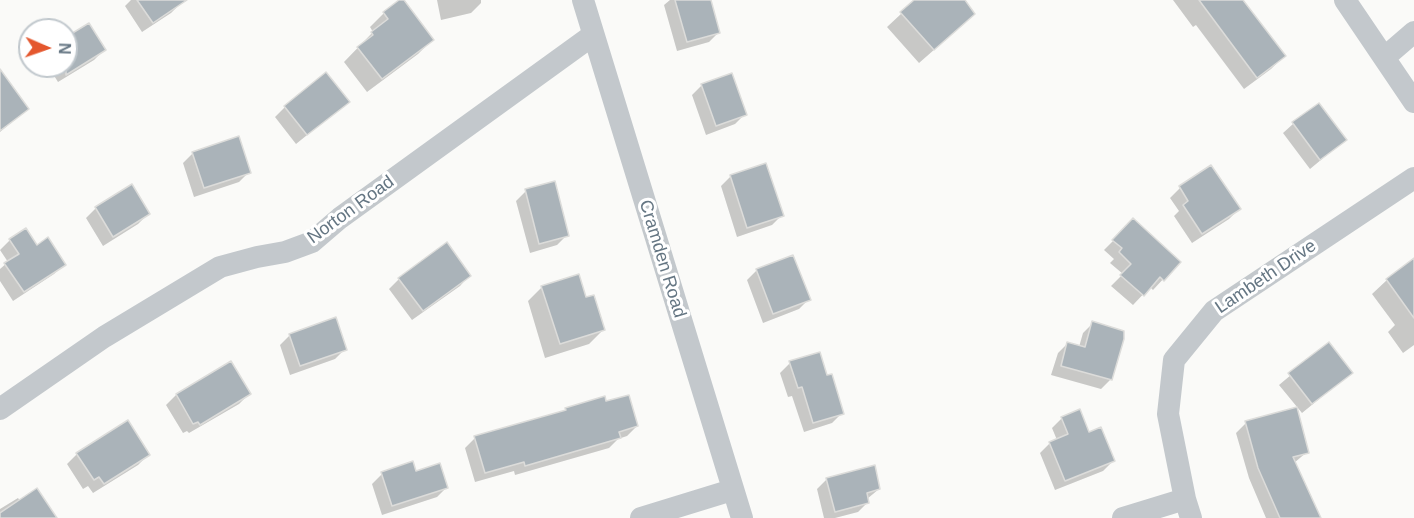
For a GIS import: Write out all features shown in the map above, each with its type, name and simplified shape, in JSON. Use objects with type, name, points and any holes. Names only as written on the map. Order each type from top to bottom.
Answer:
[{"type":"street","name":"Cramden Road","points":[[583,0],[742,518]]},
{"type":"street","points":[[1345,0],[1414,102]]},
{"type":"street","points":[[1385,57],[1414,32]]},
{"type":"street","name":"Norton Road","points":[[0,409],[104,337],[220,267],[256,256],[285,252],[312,242],[340,218],[593,35]]},
{"type":"street","name":"Lambeth Drive","points":[[1188,509],[1168,414],[1174,360],[1214,311],[1414,178]]},
{"type":"street","points":[[641,518],[732,490]]},
{"type":"street","points":[[1123,518],[1188,509]]},
{"type":"building","points":[[137,0],[187,0],[153,23]]},
{"type":"building","points":[[399,0],[404,0],[434,40],[382,79],[357,47],[373,35],[371,32],[388,19],[383,12]]},
{"type":"building","points":[[675,0],[711,0],[720,33],[687,42]]},
{"type":"building","points":[[914,0],[965,0],[975,14],[934,50],[900,12]]},
{"type":"building","points":[[1199,0],[1243,0],[1286,56],[1257,78]]},
{"type":"building","points":[[89,23],[106,50],[78,68],[78,30]]},
{"type":"building","points":[[0,69],[29,109],[0,131]]},
{"type":"building","points":[[326,72],[350,102],[307,135],[284,106]]},
{"type":"building","points":[[732,73],[747,115],[716,126],[701,84]]},
{"type":"building","points":[[1319,103],[1347,140],[1320,160],[1292,122]]},
{"type":"building","points":[[239,136],[251,173],[204,188],[192,152]]},
{"type":"building","points":[[766,163],[784,216],[747,228],[730,175]]},
{"type":"building","points":[[1211,165],[1241,209],[1202,234],[1183,205],[1188,201],[1179,186]]},
{"type":"building","points":[[555,181],[569,236],[539,244],[525,189]]},
{"type":"building","points":[[132,184],[150,214],[113,237],[95,207]]},
{"type":"building","points":[[1133,218],[1181,262],[1164,281],[1160,277],[1144,296],[1120,275],[1131,264],[1119,252],[1122,248],[1112,240]]},
{"type":"building","points":[[26,228],[37,245],[48,237],[66,265],[24,292],[4,263],[19,254],[9,239]]},
{"type":"building","points":[[447,242],[471,276],[423,311],[398,278]]},
{"type":"building","points":[[793,255],[811,300],[773,314],[756,269]]},
{"type":"building","points":[[1414,258],[1414,318],[1386,279]]},
{"type":"building","points":[[579,274],[586,297],[594,295],[605,330],[560,344],[541,286]]},
{"type":"building","points":[[336,317],[347,350],[300,366],[289,334]]},
{"type":"building","points":[[1092,321],[1124,331],[1124,339],[1112,380],[1061,366],[1067,342],[1085,347]]},
{"type":"building","points":[[1329,342],[1353,373],[1312,404],[1288,373]]},
{"type":"building","points":[[820,352],[827,375],[832,374],[844,414],[813,423],[802,387],[798,388],[789,361]]},
{"type":"building","points":[[231,361],[251,394],[200,425],[198,422],[193,424],[176,394]]},
{"type":"building","points":[[629,395],[638,426],[619,432],[621,438],[525,466],[524,462],[485,473],[474,436],[566,410],[565,408],[605,396],[606,401]]},
{"type":"building","points":[[1297,407],[1309,453],[1293,457],[1321,518],[1280,518],[1258,468],[1245,421]]},
{"type":"building","points":[[1080,409],[1089,432],[1101,427],[1115,461],[1065,481],[1049,442],[1068,434],[1061,417]]},
{"type":"building","points":[[128,420],[150,455],[104,484],[99,477],[94,480],[76,453]]},
{"type":"building","points":[[413,461],[416,471],[440,463],[448,488],[392,506],[381,472]]},
{"type":"building","points":[[875,465],[880,489],[867,493],[869,503],[835,512],[826,478]]},
{"type":"building","points":[[37,488],[57,518],[0,518],[0,513]]}]
